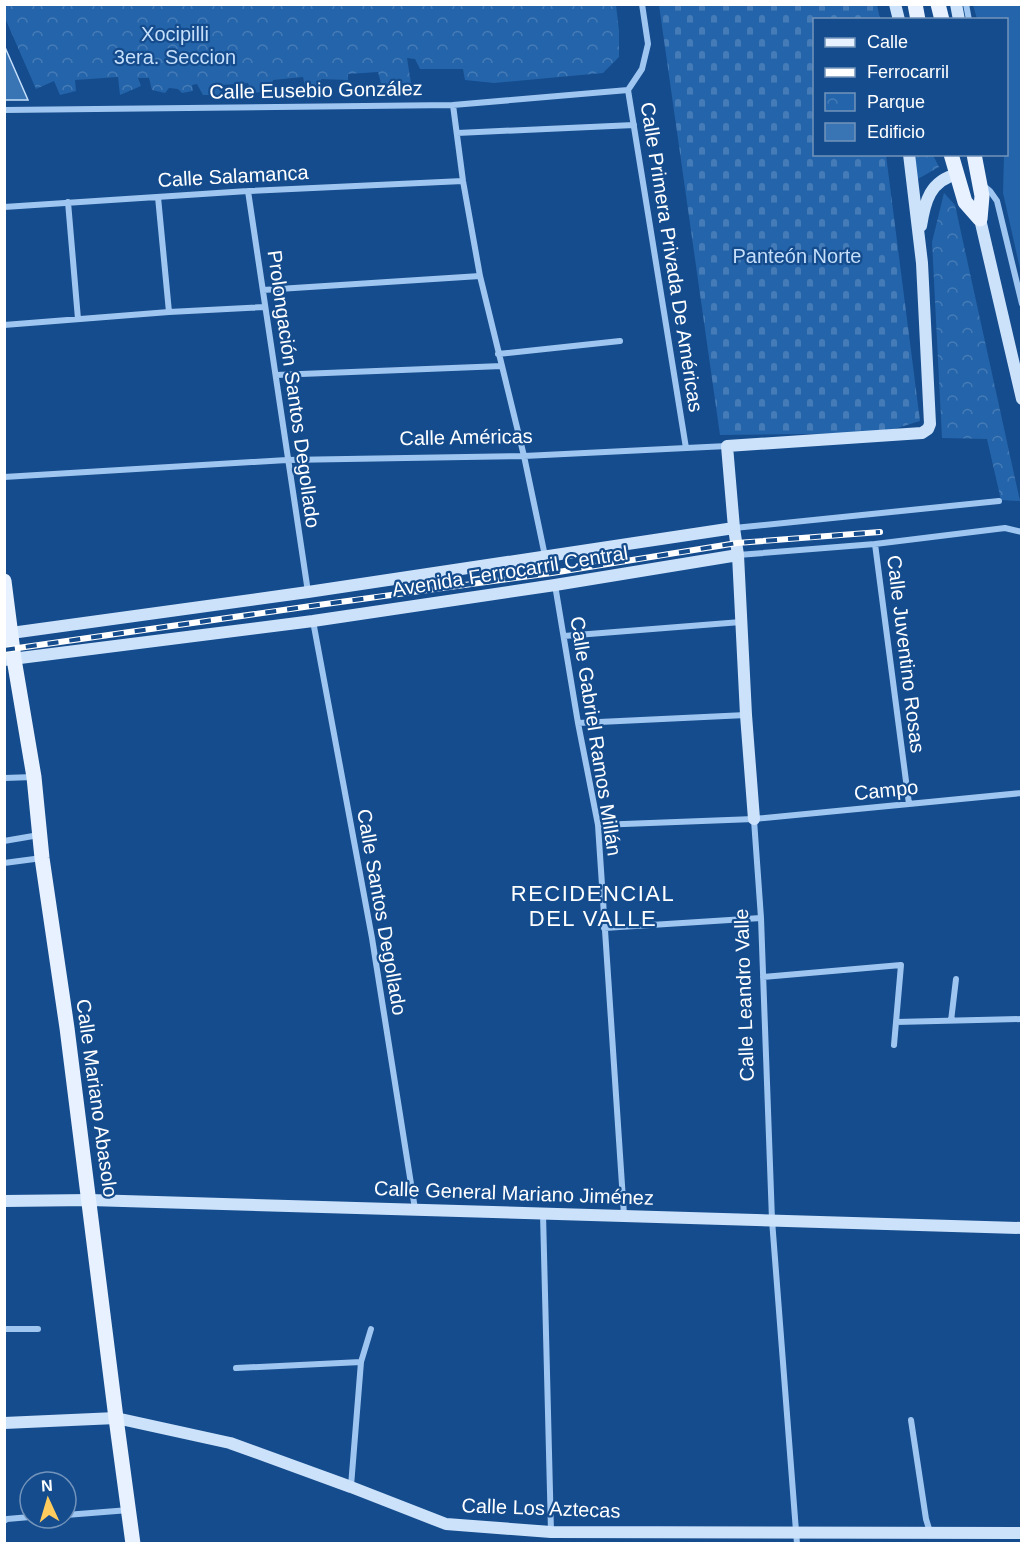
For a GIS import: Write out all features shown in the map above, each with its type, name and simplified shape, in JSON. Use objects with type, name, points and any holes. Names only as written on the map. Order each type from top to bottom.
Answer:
[{"type":"main road","points":[[909,156],[919,238]]},
{"type":"main road","points":[[952,156],[965,202],[980,219]]},
{"type":"main road","points":[[974,156],[981,184],[980,219],[1022,399]]},
{"type":"main road","points":[[919,238],[925,204],[933,187],[957,174]]},
{"type":"main road","name":"Calle Américas","points":[[727,446],[922,433],[928,429],[930,424],[919,238]]},
{"type":"main road","name":"Calle Leandro Valle","points":[[727,446],[738,555],[754,819]]},
{"type":"main road","name":"Avenida Ferrocarril Central","points":[[8,633],[308,592],[734,528]]},
{"type":"main road","name":"Avenida Ferrocarril Central","points":[[9,659],[313,621],[738,555]]},
{"type":"main road","name":"Calle Mariano Abasolo","points":[[4,580],[9,659],[33,777],[134,1544]]},
{"type":"main road","name":"Calle General Mariano Jiménez","points":[[4,1201],[90,1200],[1022,1228]]},
{"type":"main road","name":"Calle Los Aztecas","points":[[4,1423],[116,1418],[230,1443],[446,1524],[550,1532],[796,1537],[930,1532],[1022,1533]]},
{"type":"street","name":"Calle Primera Privada De Américas","points":[[642,4],[648,44],[642,69],[628,90],[686,448]]},
{"type":"street","name":"Calle Eusebio González","points":[[4,110],[453,105],[628,90]]},
{"type":"street","points":[[453,105],[463,181],[480,276],[524,456],[545,557]]},
{"type":"street","points":[[458,133],[634,125]]},
{"type":"street","name":"Calle Salamanca","points":[[4,207],[248,191],[463,181]]},
{"type":"street","points":[[981,184],[997,201],[1022,304]]},
{"type":"street","name":"Prolongación Santos Degollado","points":[[248,191],[308,592]]},
{"type":"street","points":[[158,197],[169,312]]},
{"type":"street","points":[[68,202],[78,319]]},
{"type":"street","points":[[263,290],[480,276]]},
{"type":"street","points":[[4,325],[169,312],[264,308]]},
{"type":"street","points":[[498,354],[620,341]]},
{"type":"street","points":[[276,375],[502,366]]},
{"type":"street","name":"Calle Américas","points":[[4,477],[287,460],[524,456],[727,446]]},
{"type":"street","name":"Avenida Ferrocarril Central","points":[[734,528],[999,501]]},
{"type":"street","name":"Avenida Ferrocarril Central","points":[[738,555],[875,544],[1005,528],[1022,532]]},
{"type":"street","name":"Calle Juventino Rosas","points":[[875,544],[909,804]]},
{"type":"street","name":"Calle Gabriel Ramos Millán","points":[[555,585],[598,825],[624,1216]]},
{"type":"street","name":"Calle Santos Degollado","points":[[313,621],[372,938],[415,1209]]},
{"type":"street","points":[[564,636],[741,622]]},
{"type":"street","points":[[578,723],[746,715]]},
{"type":"street","points":[[4,778],[33,777]]},
{"type":"street","name":"Campo","points":[[598,825],[754,819],[1022,793]]},
{"type":"street","name":"Calle Leandro Valle","points":[[754,819],[761,918],[771,1220],[796,1537]]},
{"type":"street","points":[[4,841],[40,835]]},
{"type":"street","points":[[4,863],[42,858]]},
{"type":"street","points":[[604,928],[761,918]]},
{"type":"street","points":[[763,977],[901,965],[894,1045]]},
{"type":"street","points":[[951,1021],[956,979]]},
{"type":"street","points":[[896,1022],[1022,1019]]},
{"type":"street","points":[[543,1213],[550,1532]]},
{"type":"street","points":[[4,1329],[38,1329]]},
{"type":"street","points":[[351,1487],[361,1362],[371,1329]]},
{"type":"street","points":[[236,1368],[361,1362]]},
{"type":"street","points":[[910,1420],[930,1532]]},
{"type":"street","points":[[78,1514],[129,1510]]},
{"type":"green space","name":"Xocipilli 3era. Seccion","points":[[4,5],[616,5],[619,57],[603,73],[494,83],[465,80],[463,69],[420,69],[415,59],[407,58],[411,83],[401,83],[401,94],[382,87],[378,72],[348,74],[348,80],[321,79],[321,90],[307,95],[303,77],[273,80],[271,91],[252,93],[248,83],[222,85],[221,95],[203,95],[197,84],[192,85],[193,91],[182,93],[178,89],[169,88],[165,93],[152,90],[149,78],[138,78],[141,86],[120,95],[118,77],[75,80],[76,91],[60,95],[54,81],[36,89],[5,18]]},
{"type":"green space","name":"Panteón Norte","points":[[659,5],[877,5],[880,18],[813,18],[813,156],[886,156],[920,421],[881,433],[720,435]]},
{"type":"green space","points":[[973,5],[1021,5],[1021,273],[1003,193],[1004,156],[1008,156],[1008,18],[977,18]]},
{"type":"green space","points":[[914,156],[934,156],[939,167],[916,180]]},
{"type":"green space","points":[[944,193],[955,205],[1020,501],[1001,500],[987,439],[942,438],[932,242]]},
{"type":"building","points":[[4,45],[28,100],[4,100]]},
{"type":"railway","points":[[4,650],[552,573],[737,543],[880,532]]},
{"type":"district","name":"RECIDENCIAL DEL VALLE","points":[[593,906]]}]
